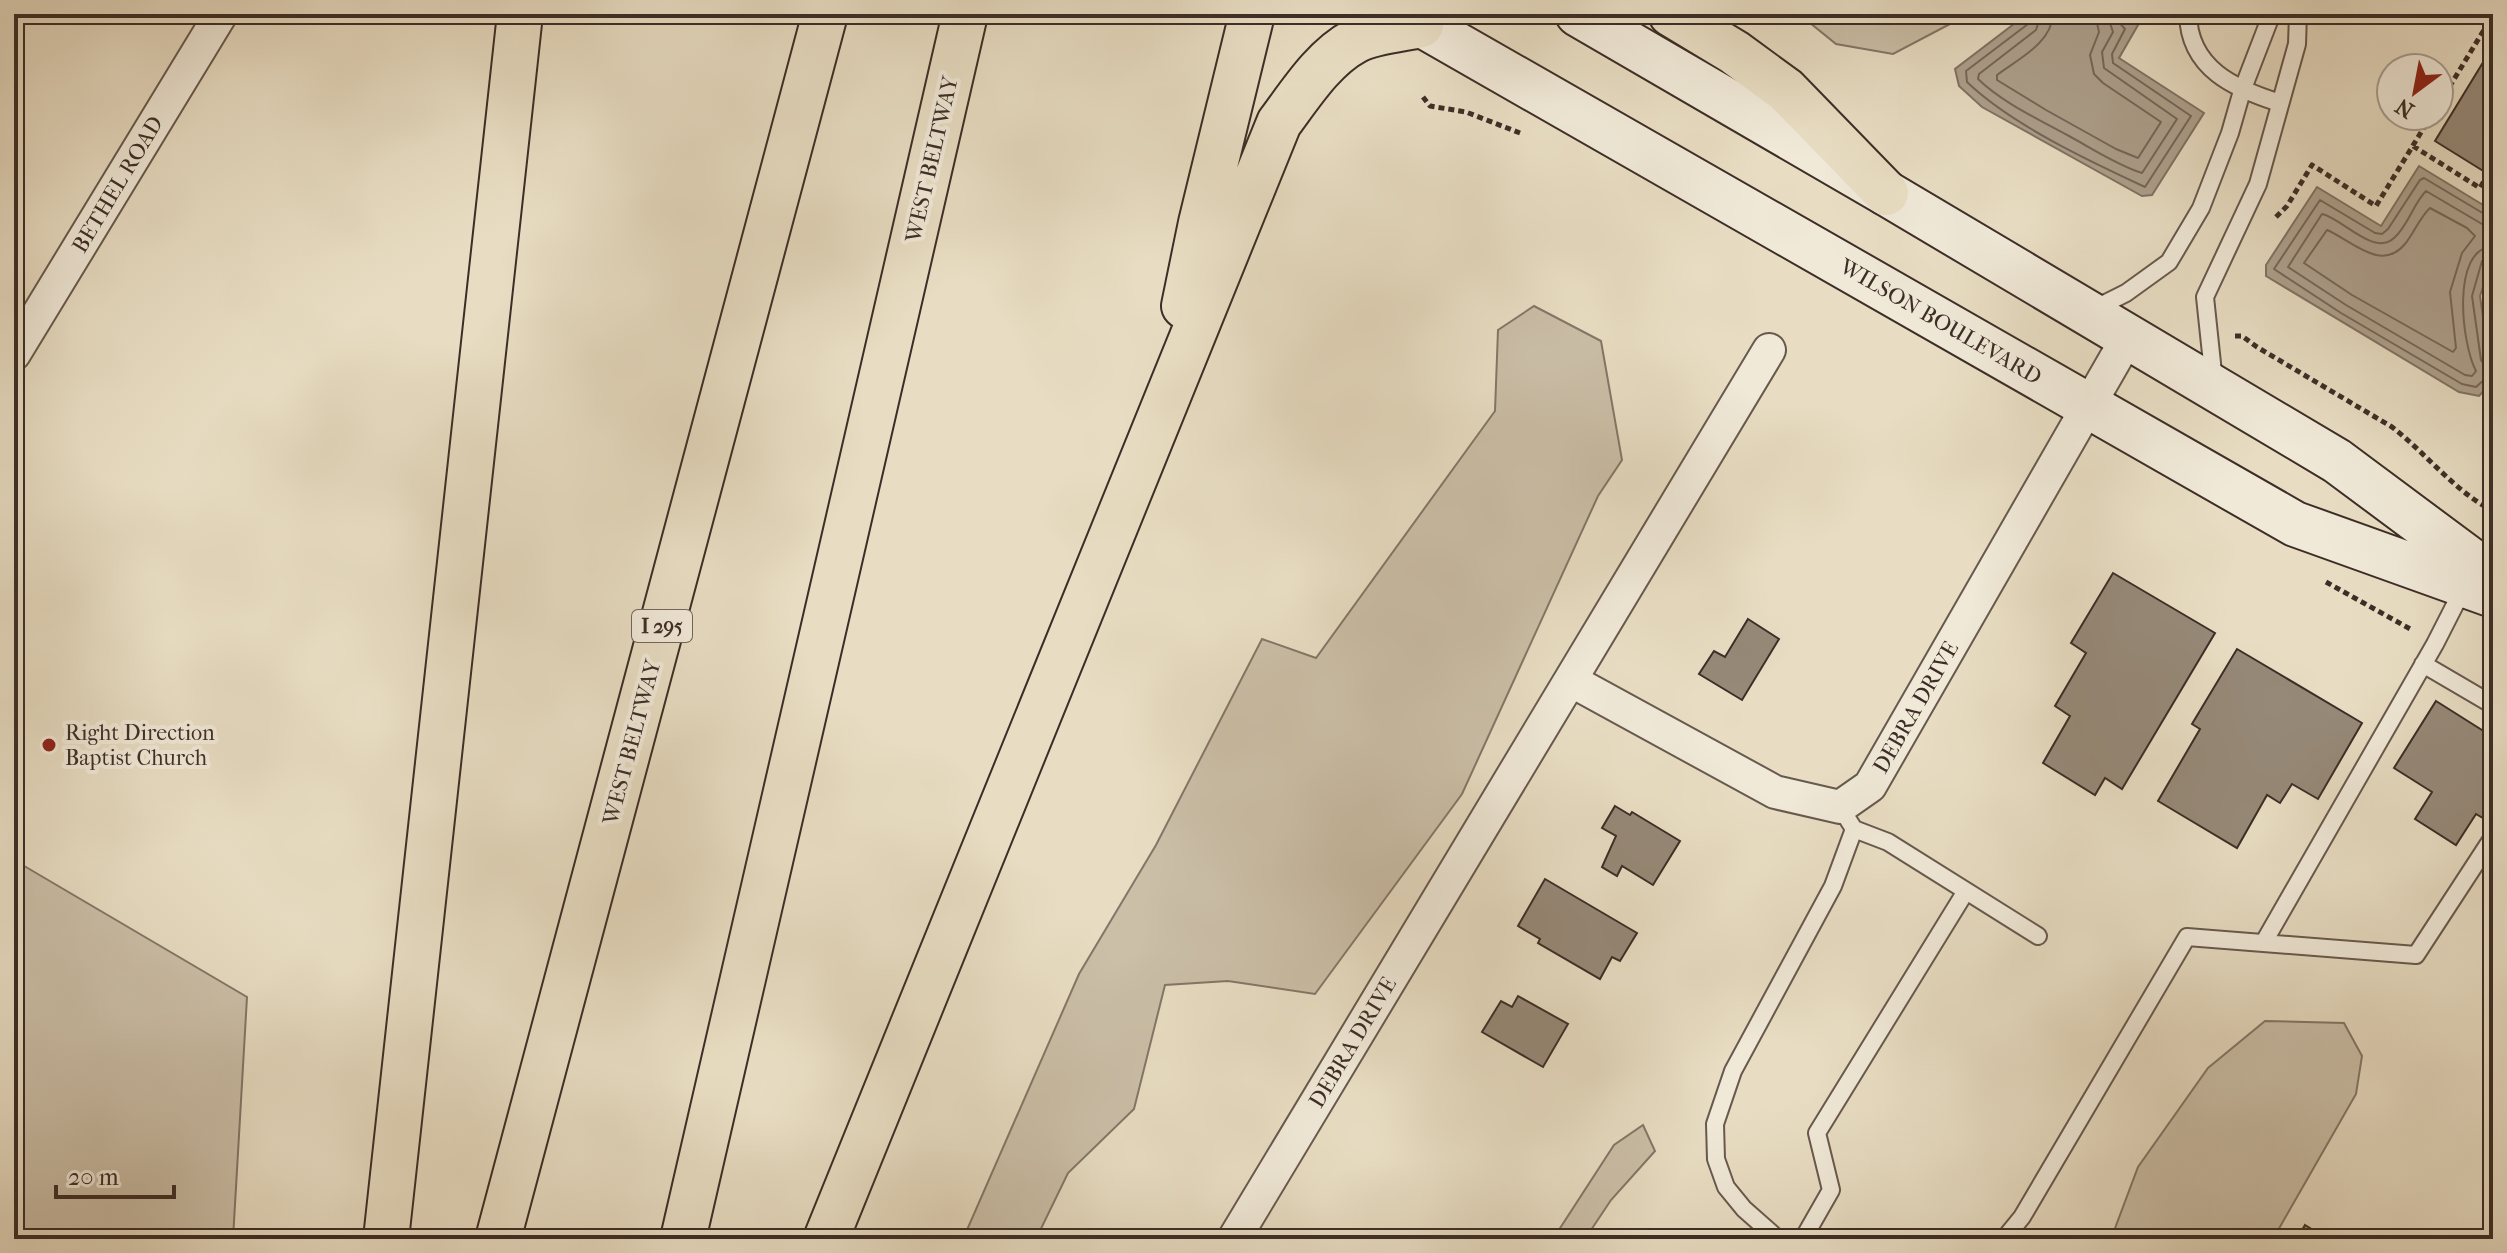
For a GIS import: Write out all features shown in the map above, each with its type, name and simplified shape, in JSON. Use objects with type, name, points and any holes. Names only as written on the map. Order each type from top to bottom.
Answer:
[{"type":"highway","points":[[386,1239],[520,14]]},
{"type":"highway","name":"WEST BELTWAY","points":[[498,1239],[825,14]]},
{"type":"highway","name":"WEST BELTWAY","points":[[683,1239],[965,14]]},
{"type":"highway","points":[[1163,406],[1201,223],[1252,14]]},
{"type":"highway","points":[[1671,14],[1734,52],[1786,90],[1886,193]]},
{"type":"highway","points":[[826,1239],[1279,123],[1306,86],[1355,40],[1412,19]]},
{"type":"main road","points":[[1578,14],[2337,461],[2466,575]]},
{"type":"main road","name":"WILSON BOULEVARD","points":[[1412,19],[2295,524],[2466,575]]},
{"type":"street","name":"BETHEL ROAD","points":[[14,354],[221,14]]},
{"type":"street","name":"DEBRA DRIVE","points":[[1847,818],[1870,786],[2128,337]]},
{"type":"street","name":"DEBRA DRIVE","points":[[1234,1239],[1769,350]]},
{"type":"street","points":[[1572,681],[1775,792],[1847,818]]},
{"type":"lane","points":[[2188,14],[2191,39],[2214,71],[2242,91],[2280,103]]},
{"type":"lane","points":[[2087,313],[2126,293],[2169,262],[2201,208],[2230,133],[2242,91],[2274,14]]},
{"type":"lane","points":[[2214,387],[2205,297],[2258,184],[2297,44],[2298,14]]},
{"type":"lane","points":[[2264,942],[2423,664],[2466,575]]},
{"type":"lane","points":[[2423,664],[2493,705]]},
{"type":"lane","points":[[1778,1239],[1744,1209],[1726,1187],[1716,1159],[1715,1124],[1733,1071],[1833,886],[1847,818],[2038,936]]},
{"type":"lane","points":[[2004,1239],[2022,1217],[2187,937],[2416,955],[2493,837]]},
{"type":"lane","points":[[1803,1239],[1831,1190],[1817,1133],[1966,891]]},
{"type":"path","points":[[2455,78],[2492,19]]},
{"type":"path","points":[[2270,229],[2312,165],[2376,206],[2421,132]]},
{"type":"path","points":[[2413,146],[2480,188],[2488,174]]},
{"type":"path","points":[[2235,321],[2242,336]]},
{"type":"shaded area","points":[[1799,14],[1969,14],[1893,54],[1836,44]]},
{"type":"shaded area","points":[[1534,306],[1601,341],[1622,460],[1598,496],[1462,794],[1315,994],[1228,981],[1165,985],[1134,1109],[1068,1173],[1036,1239],[963,1239],[1079,974],[1156,845],[1262,639],[1316,658],[1495,411],[1498,330]]},
{"type":"shaded area","points":[[14,860],[247,997],[233,1239],[14,1239]]},
{"type":"shaded area","points":[[2265,1021],[2344,1023],[2362,1056],[2356,1094],[2273,1239],[2111,1239],[2138,1167],[2208,1068]]},
{"type":"shaded area","points":[[1643,1125],[1655,1151],[1611,1200],[1585,1239],[1553,1239],[1614,1145]]},
{"type":"water","points":[[2027,14],[2119,14],[2138,25],[2119,58],[2204,113],[2152,195],[2142,196],[1982,107],[1959,86],[1955,69]]},
{"type":"water","points":[[2419,166],[2493,211],[2493,256],[2480,296],[2492,382],[2479,396],[2459,392],[2266,276],[2266,265],[2317,187],[2381,226]]},
{"type":"building","points":[[2493,46],[2493,177],[2435,141],[2440,132],[2455,132],[2455,108]]},
{"type":"building","points":[[2113,573],[2215,633],[2122,789],[2105,778],[2095,795],[2043,763],[2070,716],[2055,706],[2086,653],[2071,643]]},
{"type":"building","points":[[1748,619],[1779,639],[1742,700],[1699,674],[1714,651],[1725,657]]},
{"type":"building","points":[[2237,649],[2362,723],[2318,799],[2292,784],[2280,803],[2267,795],[2237,848],[2158,801],[2200,729],[2192,724]]},
{"type":"building","points":[[2436,701],[2493,737],[2493,824],[2476,814],[2456,845],[2415,819],[2432,792],[2394,768]]},
{"type":"building","points":[[1615,806],[1630,815],[1632,812],[1680,841],[1653,885],[1622,866],[1617,876],[1602,867],[1616,836],[1602,828]]},
{"type":"building","points":[[1545,879],[1637,933],[1620,961],[1612,957],[1600,979],[1538,943],[1540,939],[1518,926]]},
{"type":"building","points":[[1518,996],[1568,1024],[1543,1067],[1482,1032],[1501,1001],[1512,1007]]},
{"type":"building","points":[[2305,1225],[2328,1239],[2297,1239]]},
{"type":"place","name":"Right Direction Baptist Church","points":[[49,745]]}]
